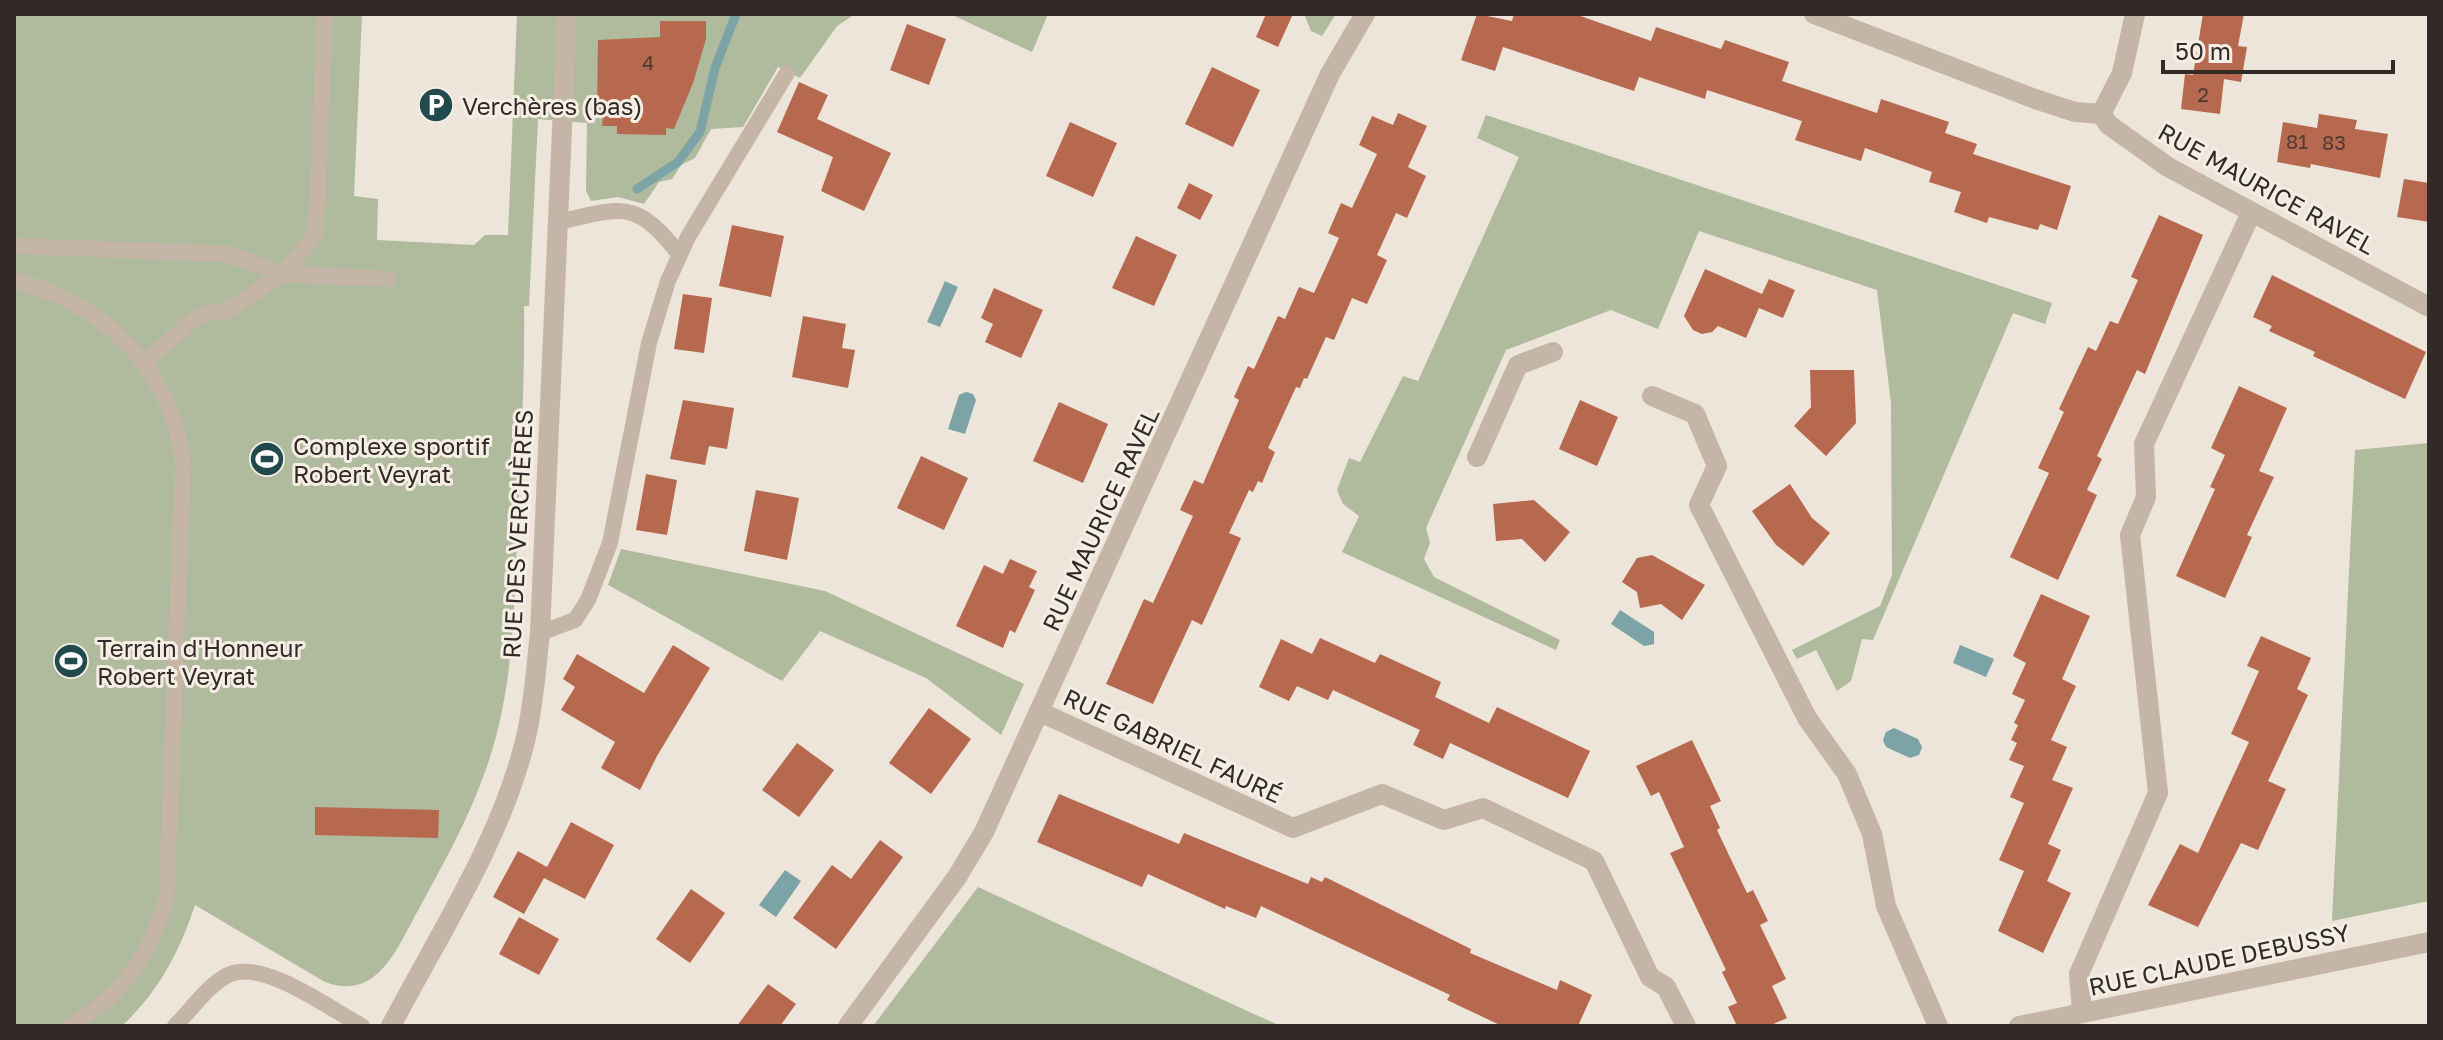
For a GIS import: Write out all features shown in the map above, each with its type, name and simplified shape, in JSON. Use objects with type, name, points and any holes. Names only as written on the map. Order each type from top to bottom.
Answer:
[{"type":"street","name":"RUE DES VERCHÈRES","points":[[391,1026],[475,866],[507,793],[526,736],[540,633],[567,14]]},
{"type":"street","name":"RUE MAURICE RAVEL","points":[[848,1026],[957,877],[984,832],[1325,85],[1365,14]]},
{"type":"street","points":[[1814,14],[2035,99],[2075,112],[2101,114],[2122,73],[2135,14]]},
{"type":"street","name":"RUE MAURICE RAVEL","points":[[2101,114],[2109,125],[2168,167],[2429,307]]},
{"type":"street","points":[[2082,1013],[2079,974],[2158,793],[2130,535],[2146,497],[2144,444],[2251,213]]},
{"type":"street","points":[[1477,457],[1518,365],[1553,352]]},
{"type":"street","points":[[1652,396],[1695,414],[1717,466],[1699,505],[1807,718],[1847,774],[1872,834],[1886,906],[1938,1026]]},
{"type":"street","name":"RUE GABRIEL FAURÉ","points":[[1040,712],[1293,828],[1382,794],[1444,820],[1483,808],[1594,861],[1650,977],[1666,987],[1686,1026]]},
{"type":"street","name":"RUE CLAUDE DEBUSSY","points":[[2019,1026],[2429,942]]},
{"type":"lane","points":[[145,362],[194,319],[208,313],[225,312],[283,274],[316,234],[325,14]]},
{"type":"lane","points":[[540,633],[575,620],[602,566],[625,480],[649,343],[679,254],[787,73]]},
{"type":"lane","points":[[558,222],[605,212],[638,213],[661,230],[679,254]]},
{"type":"lane","points":[[14,246],[227,254],[283,274],[388,279]]},
{"type":"lane","points":[[14,280],[80,305],[111,326],[145,362],[169,409],[183,463],[167,894],[155,935],[145,955],[105,1002],[70,1026]]},
{"type":"lane","points":[[175,1026],[220,979],[246,970],[271,975],[362,1026]]},
{"type":"green space","name":"Complexe sportif Robert Veyrat","points":[[14,14],[362,14],[354,196],[378,199],[377,240],[474,245],[485,235],[508,235],[517,14],[855,14],[837,26],[800,78],[778,67],[743,127],[711,129],[695,158],[681,165],[672,179],[659,182],[644,204],[618,197],[591,201],[586,191],[587,123],[538,119],[529,306],[524,306],[514,613],[503,707],[479,788],[444,862],[391,958],[370,979],[357,985],[325,982],[195,905],[182,939],[157,985],[122,1026],[14,1026]]},
{"type":"green space","points":[[950,14],[1048,14],[1032,52]]},
{"type":"green space","points":[[1304,14],[1336,14],[1322,36],[1311,31]]},
{"type":"green space","points":[[1486,115],[2052,303],[2045,324],[2013,313],[1873,640],[1862,639],[1851,681],[1837,691],[1816,650],[1797,659],[1792,650],[1880,606],[1892,575],[1891,403],[1877,290],[1699,231],[1658,329],[1611,310],[1506,350],[1426,528],[1430,543],[1424,559],[1434,577],[1560,640],[1556,650],[1342,552],[1359,516],[1343,504],[1337,490],[1349,458],[1360,462],[1403,376],[1418,381],[1519,157],[1477,138]]},
{"type":"green space","points":[[2429,443],[2429,901],[2332,921],[2355,450]]},
{"type":"green space","points":[[621,549],[825,591],[1024,684],[1001,735],[926,678],[820,631],[782,681],[608,585]]},
{"type":"green space","points":[[978,887],[1256,1015],[1281,1026],[873,1026]]},
{"type":"water","points":[[945,281],[958,287],[940,327],[927,322]]},
{"type":"water","points":[[966,392],[973,394],[976,400],[965,434],[948,429],[959,395]]},
{"type":"water","points":[[1620,610],[1654,632],[1654,644],[1644,646],[1611,624]]},
{"type":"water","points":[[1960,645],[1994,659],[1986,677],[1953,663]]},
{"type":"water","points":[[1894,728],[1918,739],[1922,747],[1919,755],[1910,758],[1886,747],[1883,740],[1886,732]]},
{"type":"water","points":[[785,870],[801,881],[776,917],[759,905]]},
{"type":"building","points":[[1266,14],[1293,14],[1278,47],[1256,37]]},
{"type":"building","points":[[1477,14],[1512,21],[1514,14],[1575,14],[1651,41],[1656,27],[1721,49],[1725,40],[1789,62],[1782,81],[1877,113],[1881,99],[1949,122],[1945,133],[1977,144],[1973,154],[2071,186],[2057,230],[2040,224],[2038,230],[1989,217],[1987,223],[1954,212],[1961,192],[1929,182],[1932,172],[1865,148],[1861,161],[1795,140],[1802,121],[1707,90],[1705,99],[1639,77],[1634,91],[1503,47],[1495,71],[1461,60]]},
{"type":"building","points":[[2203,14],[2244,14],[2238,46],[2247,47],[2241,82],[2224,79],[2220,114],[2181,109],[2185,74],[2193,75]]},
{"type":"building","points":[[660,21],[706,21],[706,39],[693,83],[674,129],[666,128],[666,135],[617,134],[617,126],[602,126],[603,116],[597,115],[598,40],[660,37]]},
{"type":"building","points":[[907,24],[946,39],[929,85],[890,70]]},
{"type":"building","points":[[1212,67],[1260,90],[1233,147],[1185,124]]},
{"type":"building","points":[[799,82],[828,95],[817,119],[891,153],[864,211],[821,191],[833,157],[777,132]]},
{"type":"building","points":[[1398,113],[1427,126],[1408,167],[1426,176],[1407,218],[1396,213],[1377,255],[1387,260],[1367,304],[1352,298],[1334,340],[1326,337],[1307,379],[1304,378],[1300,388],[1296,387],[1268,448],[1275,452],[1262,483],[1258,481],[1253,492],[1249,490],[1229,533],[1241,538],[1202,625],[1192,620],[1153,704],[1106,684],[1144,599],[1153,603],[1193,516],[1180,510],[1194,480],[1203,484],[1239,400],[1234,397],[1248,366],[1254,369],[1278,316],[1285,319],[1299,287],[1314,293],[1339,238],[1328,233],[1341,203],[1352,208],[1377,154],[1359,145],[1372,116],[1393,125]]},
{"type":"building","points":[[2319,114],[2357,120],[2355,129],[2388,134],[2380,178],[2311,164],[2310,168],[2277,162],[2283,122],[2317,128]]},
{"type":"building","points":[[1070,122],[1117,143],[1093,197],[1046,176]]},
{"type":"building","points":[[2404,179],[2429,183],[2429,222],[2397,217]]},
{"type":"building","points":[[1189,183],[1213,195],[1200,220],[1177,208]]},
{"type":"building","points":[[2159,215],[2203,235],[2145,374],[2137,370],[2097,456],[2102,459],[2087,490],[2097,495],[2058,580],[2010,557],[2049,473],[2038,468],[2064,412],[2059,409],[2088,347],[2096,351],[2110,321],[2118,324],[2138,280],[2131,277]]},
{"type":"building","points":[[732,225],[784,236],[771,297],[719,286]]},
{"type":"building","points":[[1136,236],[1177,255],[1154,306],[1112,288]]},
{"type":"building","points":[[1705,269],[1762,294],[1769,279],[1795,290],[1783,318],[1759,308],[1746,338],[1718,326],[1712,332],[1702,334],[1693,330],[1684,316]]},
{"type":"building","points":[[2272,275],[2426,352],[2405,399],[2313,356],[2315,352],[2269,331],[2272,326],[2253,317]]},
{"type":"building","points":[[994,288],[1043,310],[1021,358],[985,342],[993,324],[981,318]]},
{"type":"building","points":[[683,294],[712,298],[704,353],[674,349]]},
{"type":"building","points":[[803,316],[846,324],[842,348],[855,350],[848,388],[792,377]]},
{"type":"building","points":[[1810,370],[1854,370],[1856,423],[1826,456],[1794,426],[1811,407]]},
{"type":"building","points":[[2239,386],[2287,408],[2259,471],[2274,477],[2247,535],[2252,537],[2225,598],[2176,576],[2215,489],[2210,487],[2225,455],[2211,448]]},
{"type":"building","points":[[683,400],[734,408],[727,449],[709,446],[705,465],[670,459]]},
{"type":"building","points":[[1580,400],[1618,417],[1597,466],[1559,449]]},
{"type":"building","points":[[1059,402],[1108,424],[1083,483],[1033,461]]},
{"type":"building","points":[[921,456],[968,478],[944,530],[897,508]]},
{"type":"building","points":[[646,474],[677,480],[667,535],[636,530]]},
{"type":"building","points":[[1790,484],[1812,518],[1830,533],[1803,566],[1776,545],[1752,511]]},
{"type":"building","points":[[756,490],[799,498],[787,560],[744,551]]},
{"type":"building","points":[[1534,500],[1570,532],[1545,562],[1522,539],[1496,541],[1493,504]]},
{"type":"building","points":[[1652,555],[1705,585],[1682,620],[1661,604],[1640,608],[1637,592],[1622,582],[1637,558]]},
{"type":"building","points":[[1010,559],[1037,571],[1029,587],[1035,590],[1015,633],[1010,630],[1003,648],[956,626],[984,565],[1003,574]]},
{"type":"building","points":[[2041,594],[2090,616],[2062,679],[2076,686],[2051,740],[2067,747],[2052,780],[2073,788],[2048,844],[2061,850],[2047,881],[2071,893],[2043,953],[1998,931],[2024,871],[1999,860],[2024,803],[2010,797],[2024,766],[2009,760],[2017,743],[2011,740],[2018,725],[2014,723],[2025,700],[2012,694],[2026,663],[2013,656]]},
{"type":"building","points":[[2261,636],[2311,658],[2297,689],[2308,695],[2268,781],[2286,789],[2258,850],[2241,843],[2198,927],[2148,905],[2180,844],[2198,853],[2249,742],[2231,734],[2259,671],[2247,666]]},
{"type":"building","points":[[1320,638],[1375,663],[1380,654],[1441,682],[1435,697],[1489,723],[1497,707],[1590,751],[1568,798],[1450,743],[1443,759],[1413,745],[1420,730],[1333,690],[1328,700],[1297,686],[1289,701],[1259,687],[1281,639],[1312,654]]},
{"type":"building","points":[[673,645],[710,668],[640,790],[601,768],[615,742],[561,710],[575,687],[563,679],[577,654],[644,693]]},
{"type":"building","points":[[929,708],[971,739],[931,794],[889,763]]},
{"type":"building","points":[[1692,740],[1721,801],[1710,806],[1720,828],[1717,830],[1747,893],[1753,890],[1768,921],[1760,925],[1786,979],[1772,986],[1787,1018],[1769,1026],[1737,1026],[1728,1007],[1737,1003],[1722,972],[1726,970],[1670,853],[1684,847],[1659,792],[1651,796],[1636,766]]},
{"type":"building","points":[[797,743],[834,770],[799,817],[762,790]]},
{"type":"building","points":[[1059,794],[1179,844],[1184,833],[1308,884],[1311,877],[1322,882],[1325,877],[1471,949],[1470,953],[1557,990],[1560,980],[1592,995],[1578,1026],[1502,1026],[1447,1000],[1450,995],[1261,906],[1256,918],[1226,906],[1225,909],[1148,874],[1142,887],[1037,842]]},
{"type":"building","points":[[315,807],[439,810],[438,838],[315,835]]},
{"type":"building","points":[[571,822],[614,845],[585,899],[544,878],[524,914],[493,897],[518,851],[547,867]]},
{"type":"building","points":[[880,840],[903,857],[836,949],[793,918],[832,865],[851,879]]},
{"type":"building","points":[[691,889],[725,913],[690,963],[656,939]]},
{"type":"building","points":[[519,917],[559,939],[539,975],[499,954]]},
{"type":"building","points":[[768,984],[796,1004],[780,1026],[737,1026]]},
{"type":"waterway","points":[[637,189],[678,162],[700,132],[715,68],[736,14]]},
{"type":"place","name":"Verchères (bas)","points":[[436,105]]},
{"type":"place","name":"Complexe sportif Robert Veyrat","points":[[267,459]]},
{"type":"place","name":"Terrain d'Honneur Robert Veyrat","points":[[71,661]]}]
